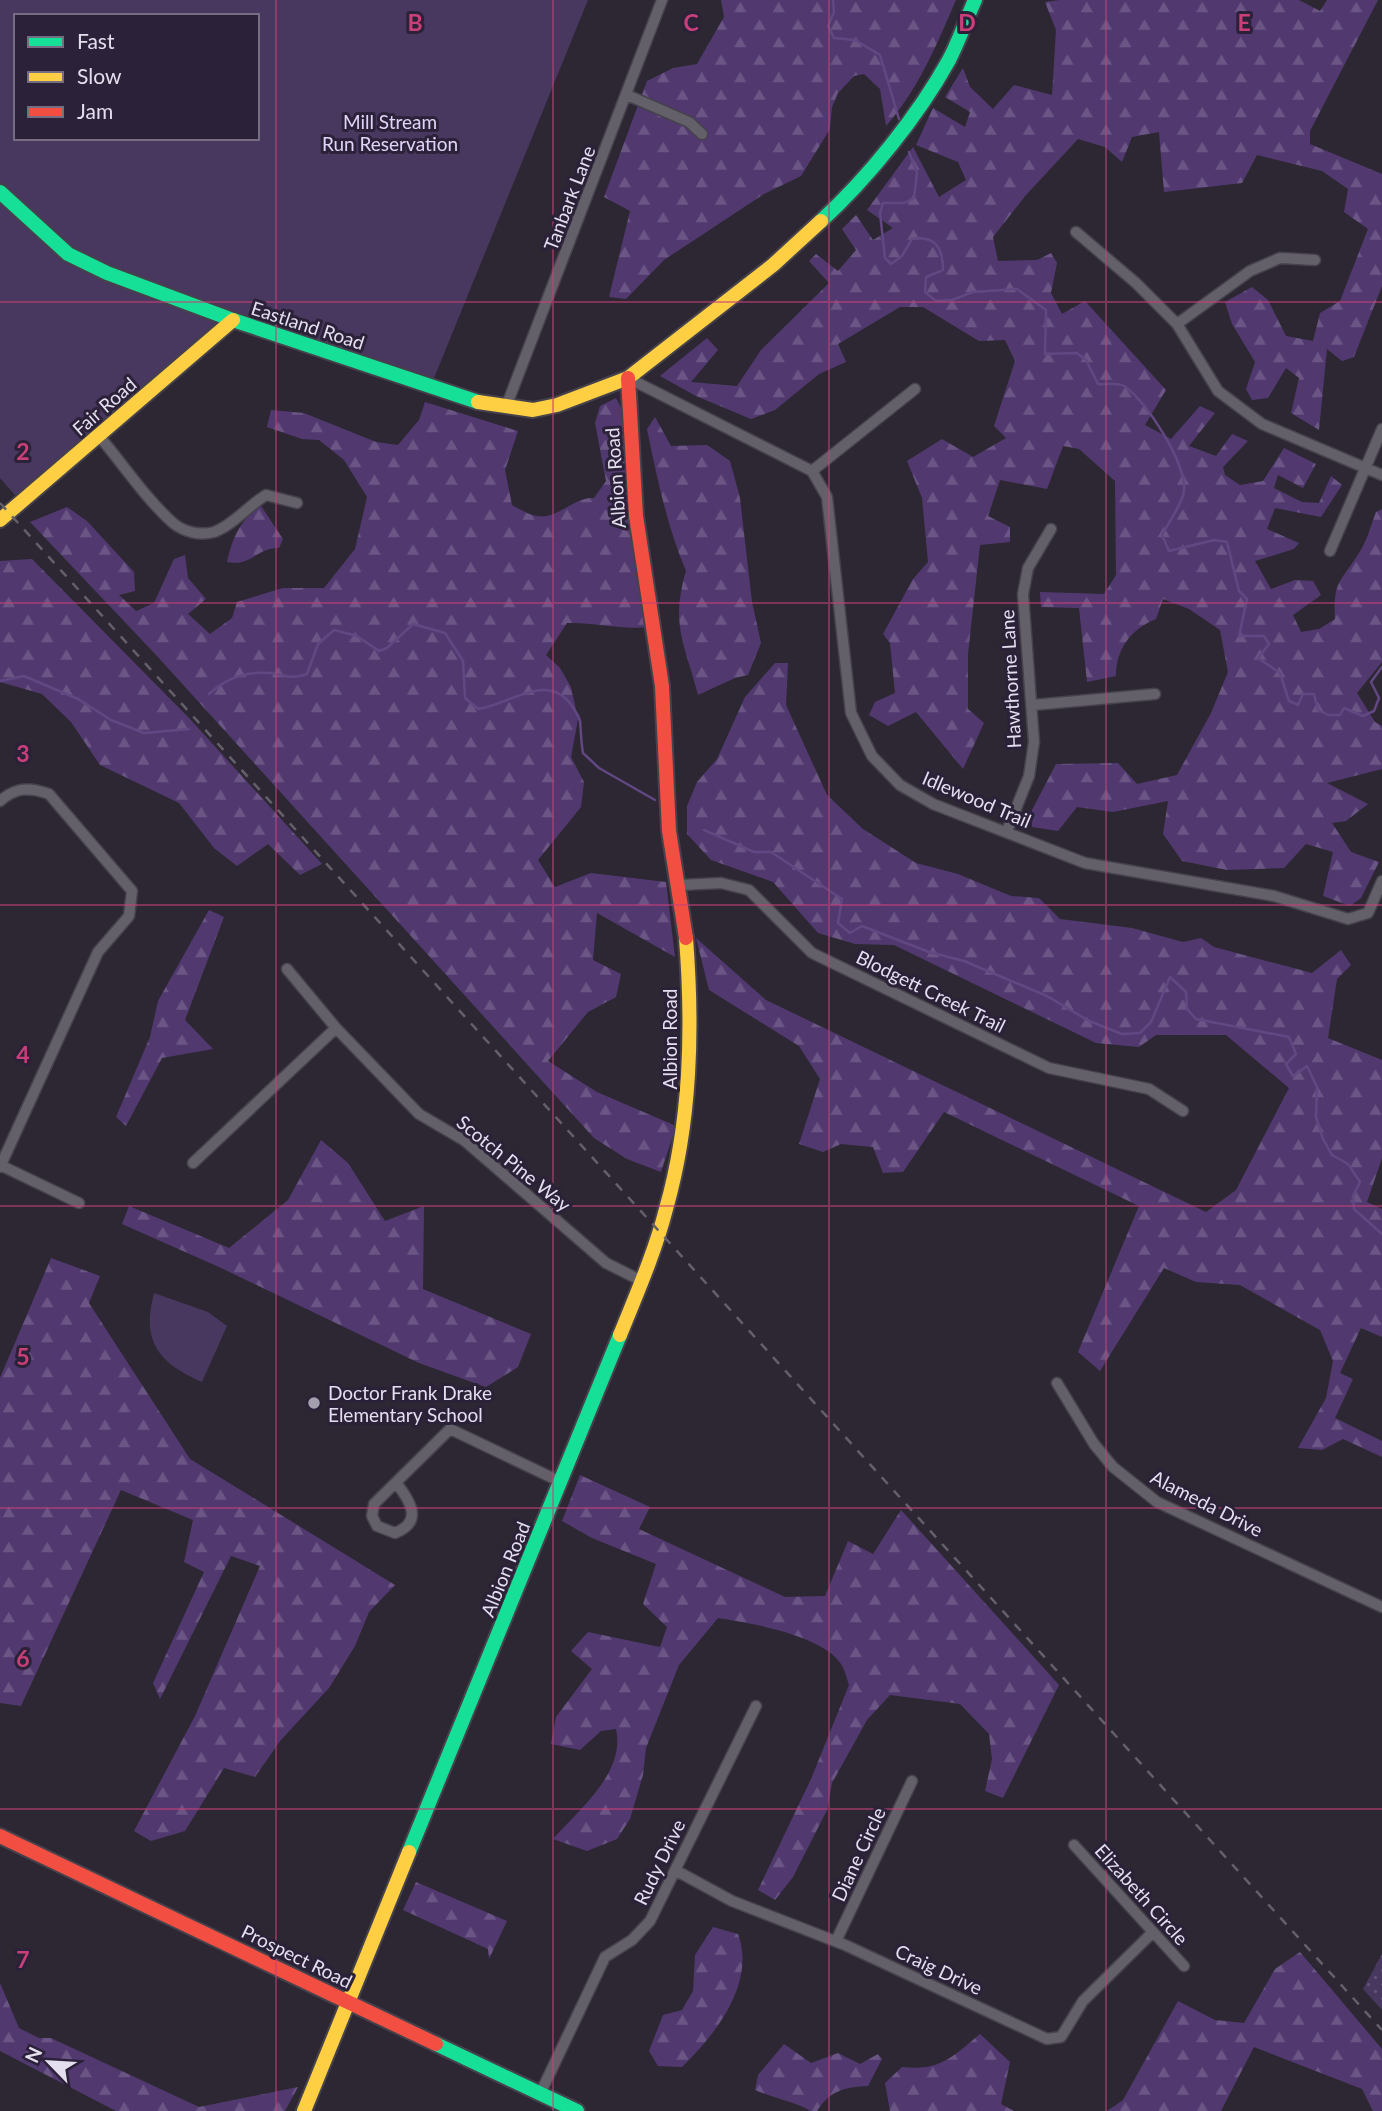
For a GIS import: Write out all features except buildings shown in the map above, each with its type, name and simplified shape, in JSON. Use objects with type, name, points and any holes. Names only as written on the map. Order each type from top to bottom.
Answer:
[{"type":"street","name":"Tanbark Lane","points":[[506,407],[662,0]]},
{"type":"street","points":[[915,389],[812,471],[628,377],[773,265],[847,197],[928,94],[949,60],[975,0]]},
{"type":"street","points":[[627,95],[689,122],[702,134]]},
{"type":"street","name":"Eastland Road","points":[[0,192],[55,243],[82,262],[233,320],[490,406],[533,410],[557,405],[628,377]]},
{"type":"street","points":[[1076,232],[1136,283],[1177,324],[1219,391],[1262,424],[1382,475]]},
{"type":"street","points":[[1177,324],[1250,271],[1280,258],[1315,260]]},
{"type":"street","name":"Fair Road","points":[[0,520],[233,320]]},
{"type":"street","name":"Albion Road","points":[[303,2111],[350,2003],[642,1281],[675,1182],[689,1094],[693,1018],[680,885],[668,829],[664,704],[657,634],[642,563],[634,499],[628,377]]},
{"type":"street","points":[[1330,551],[1382,429]]},
{"type":"street","points":[[99,436],[174,524],[194,533],[213,532],[230,524],[247,506],[266,495],[298,503]]},
{"type":"street","name":"Idlewood Trail","points":[[812,471],[827,497],[851,713],[872,756],[900,785],[933,804],[1085,863],[1274,896],[1348,919],[1368,913],[1382,881]]},
{"type":"street","name":"Hawthorne Lane","points":[[1007,831],[1028,776],[1034,742],[1023,594],[1028,568],[1051,529]]},
{"type":"street","points":[[1033,705],[1155,694]]},
{"type":"street","points":[[0,801],[10,792],[32,788],[50,794],[132,891],[133,903],[129,916],[98,952],[0,1166],[79,1203]]},
{"type":"street","name":"Blodgett Creek Trail","points":[[680,885],[721,883],[749,890],[812,953],[1049,1068],[1149,1089],[1183,1111]]},
{"type":"street","name":"Scotch Pine Way","points":[[287,969],[336,1028],[419,1114],[465,1141],[607,1263],[642,1281]]},
{"type":"street","points":[[193,1163],[336,1028]]},
{"type":"street","name":"Alameda Drive","points":[[1057,1384],[1100,1452],[1131,1484],[1157,1502],[1382,1607]]},
{"type":"street","points":[[397,1484],[413,1510],[412,1521],[405,1529],[395,1533],[377,1526],[372,1516],[374,1504],[450,1429],[561,1482]]},
{"type":"street","name":"Rudy Drive","points":[[540,2094],[606,1957],[632,1940],[650,1921],[756,1706]]},
{"type":"street","name":"Diane Circle","points":[[836,1941],[912,1781]]},
{"type":"street","name":"Prospect Road","points":[[0,1836],[577,2111]]},
{"type":"street","name":"Elizabeth Circle","points":[[1074,1845],[1184,1966]]},
{"type":"street","name":"Craig Drive","points":[[675,1870],[732,1901],[836,1941],[1048,2039],[1061,2037],[1083,2001],[1152,1933]]},
{"type":"green space","name":"Mill Stream Run Reservation","points":[[0,0],[588,0],[430,388],[237,321],[21,502],[0,478]]},
{"type":"green space","points":[[721,0],[956,0],[917,82],[886,126],[880,89],[864,74],[854,76],[838,93],[832,107],[830,129],[801,176],[764,194],[664,260],[626,299],[609,297],[630,211],[604,197],[647,81],[673,68],[697,64],[724,17]]},
{"type":"green space","points":[[1299,0],[1320,11],[1327,0],[1378,0],[1310,131],[1310,144],[1382,174],[1382,286],[1354,357],[1342,361],[1327,349],[1319,430],[1291,413],[1299,378],[1286,368],[1268,398],[1252,400],[1246,389],[1255,362],[1232,324],[1225,302],[1252,287],[1268,300],[1286,336],[1313,341],[1320,313],[1340,301],[1368,229],[1344,212],[1348,189],[1322,171],[1257,155],[1242,183],[1164,192],[1159,132],[1132,137],[1122,162],[1105,147],[1078,139],[1026,195],[993,237],[998,261],[1037,260],[1051,253],[1057,263],[1051,293],[1062,314],[1085,301],[1166,390],[1145,425],[1171,439],[1200,406],[1215,413],[1189,446],[1216,456],[1232,434],[1248,441],[1223,467],[1225,475],[1240,485],[1263,481],[1284,448],[1316,464],[1303,488],[1278,475],[1274,488],[1302,502],[1319,503],[1331,476],[1342,485],[1321,517],[1275,508],[1267,529],[1299,543],[1294,549],[1255,561],[1271,589],[1295,580],[1313,581],[1321,595],[1293,615],[1301,632],[1319,629],[1335,619],[1335,597],[1339,583],[1362,548],[1376,512],[1382,509],[1382,662],[1357,693],[1375,722],[1382,726],[1382,769],[1327,783],[1368,804],[1346,821],[1332,823],[1351,852],[1379,862],[1361,898],[1350,906],[1323,896],[1333,852],[1306,844],[1284,868],[1227,870],[1182,861],[1163,834],[1168,801],[1113,812],[1077,807],[1058,831],[1032,827],[1032,810],[1056,764],[1118,763],[1137,784],[1177,775],[1211,713],[1228,672],[1220,630],[1189,609],[1163,599],[1156,619],[1132,634],[1122,649],[1116,676],[1087,682],[1079,608],[1041,607],[1040,592],[1104,594],[1116,575],[1115,481],[1079,449],[1063,446],[1047,489],[1000,480],[988,516],[1010,527],[1010,542],[980,545],[968,654],[968,709],[984,723],[963,769],[916,712],[888,726],[869,715],[875,702],[895,693],[890,643],[883,634],[913,579],[928,562],[922,498],[907,461],[942,439],[973,457],[1006,438],[994,426],[1015,361],[1005,340],[979,341],[923,307],[900,307],[838,344],[846,362],[819,374],[775,410],[751,419],[696,396],[660,376],[707,338],[718,350],[691,382],[737,386],[761,350],[829,283],[809,261],[816,254],[838,271],[856,250],[842,229],[856,215],[873,240],[893,228],[867,210],[913,147],[939,197],[966,180],[958,162],[916,145],[933,108],[965,127],[970,112],[945,97],[963,68],[970,87],[993,109],[1014,85],[1052,95],[1056,30],[1045,2]]},
{"type":"green space","points":[[616,398],[623,412],[649,627],[567,623],[546,655],[560,668],[571,687],[578,719],[571,757],[584,782],[581,807],[538,860],[555,887],[591,873],[666,882],[675,957],[597,913],[593,960],[621,974],[616,997],[588,1012],[548,1061],[597,1092],[676,1126],[661,1172],[627,1159],[594,1138],[157,656],[30,522],[67,507],[87,521],[134,572],[135,591],[119,595],[136,611],[154,603],[174,559],[185,555],[188,578],[206,599],[188,614],[210,634],[232,618],[237,602],[283,588],[324,588],[355,549],[367,497],[344,460],[319,440],[302,439],[267,427],[271,410],[304,413],[376,442],[398,445],[419,420],[425,402],[518,431],[505,470],[512,505],[537,516],[545,516],[587,498],[594,498],[606,481],[595,423],[600,406]]},
{"type":"green space","points":[[655,417],[671,446],[707,445],[730,461],[740,498],[752,602],[761,643],[748,675],[698,695],[679,621],[681,590],[686,571],[668,519],[647,429]]},
{"type":"green space","points":[[261,506],[283,539],[279,548],[265,550],[242,562],[227,562],[238,530]]},
{"type":"green space","points":[[32,559],[189,718],[322,864],[300,875],[268,844],[237,866],[214,848],[179,803],[100,765],[71,722],[42,694],[0,682],[0,561]]},
{"type":"green space","points":[[775,663],[788,663],[786,705],[827,795],[863,829],[916,863],[958,874],[1011,896],[1039,898],[1060,919],[1132,928],[1183,942],[1201,938],[1214,947],[1312,973],[1341,950],[1351,965],[1337,979],[1328,1038],[1382,1060],[1382,1158],[1367,1202],[1382,1209],[1382,1337],[1361,1328],[1340,1373],[1353,1379],[1335,1418],[1382,1441],[1382,1457],[1343,1439],[1322,1450],[1298,1448],[1326,1398],[1333,1361],[1320,1330],[1240,1285],[1196,1282],[1164,1268],[1100,1371],[1078,1352],[1139,1206],[944,1112],[903,1172],[883,1173],[873,1147],[841,1144],[823,1152],[799,1144],[820,1079],[799,1046],[709,990],[696,938],[766,1000],[1206,1212],[1236,1190],[1289,1088],[1226,1035],[1156,1035],[1139,1047],[1096,1043],[894,945],[855,944],[818,933],[773,882],[711,860],[687,834],[687,806],[697,782],[717,759],[745,697]]},
{"type":"green space","points":[[209,910],[224,917],[185,1020],[213,1049],[162,1058],[126,1126],[116,1117],[150,1037],[158,1001]]},
{"type":"green space","points":[[321,1140],[348,1163],[385,1221],[424,1206],[423,1289],[531,1334],[518,1367],[486,1387],[419,1363],[219,1267],[122,1224],[129,1206],[229,1248],[288,1200]]},
{"type":"green space","points":[[51,1258],[100,1276],[89,1303],[190,1459],[395,1585],[369,1612],[355,1646],[329,1688],[280,1741],[255,1777],[224,1768],[185,1831],[151,1841],[134,1831],[195,1716],[260,1566],[231,1556],[160,1699],[153,1683],[204,1572],[184,1562],[193,1520],[121,1490],[21,1706],[0,1703],[0,1378]]},
{"type":"green space","points":[[154,1293],[208,1312],[227,1326],[202,1382],[174,1367],[157,1348],[150,1324]]},
{"type":"green space","points":[[580,1475],[650,1507],[639,1529],[785,1597],[825,1596],[848,1541],[873,1554],[901,1510],[1059,1685],[1003,1798],[985,1791],[992,1759],[989,1734],[960,1704],[890,1695],[867,1720],[832,1783],[827,1810],[793,1877],[775,1900],[758,1890],[811,1779],[849,1685],[841,1664],[819,1645],[785,1632],[718,1618],[679,1665],[646,1748],[643,1775],[630,1819],[617,1839],[587,1851],[553,1839],[598,1789],[614,1760],[617,1745],[616,1729],[601,1731],[580,1750],[551,1744],[556,1717],[592,1669],[571,1651],[588,1632],[660,1647],[667,1627],[643,1604],[656,1564],[592,1538],[562,1521]]},
{"type":"green space","points":[[416,1882],[507,1921],[489,1959],[488,1949],[403,1910]]},
{"type":"green space","points":[[713,1927],[738,1934],[742,1971],[737,1989],[730,2006],[708,2039],[682,2067],[658,2066],[649,2051],[663,2015],[682,2010],[693,1991],[695,1955]]},
{"type":"green space","points":[[1300,1952],[1382,2049],[1382,2111],[1373,2111],[1362,2089],[1254,2047],[1221,2111],[1107,2111],[1123,2100],[1178,2001],[1215,2020],[1244,2023],[1275,1969]]},
{"type":"green space","points":[[1382,1954],[1382,2010],[1363,1989]]},
{"type":"green space","points":[[0,1983],[19,2028],[39,2038],[51,2038],[199,2107],[298,2087],[285,2111],[116,2111],[0,2051]]},
{"type":"green space","points":[[980,2034],[1010,2062],[1001,2104],[1014,2111],[890,2111],[885,2083],[902,2067],[936,2065],[961,2050]]},
{"type":"green space","points":[[784,2044],[811,2063],[838,2053],[860,2064],[878,2054],[882,2059],[868,2086],[838,2091],[817,2111],[810,2111],[755,2090],[758,2075]]},
{"type":"waterway","points":[[833,0],[834,12],[828,26],[834,38],[855,40],[880,55],[899,119]]},
{"type":"waterway","points":[[909,152],[917,173],[914,198],[904,203],[883,203],[880,213],[885,258],[891,264],[902,256],[912,239],[932,241],[939,249],[943,270],[926,277],[925,292],[936,301],[952,300],[973,292],[1017,289],[1046,310],[1045,354],[1077,353],[1086,360],[1098,384],[1121,385],[1133,393],[1163,434],[1183,479],[1183,496],[1162,535],[1169,551],[1214,540],[1227,542],[1239,591],[1247,599],[1239,636],[1264,636],[1269,644],[1258,658],[1280,673],[1289,701],[1298,705],[1303,694],[1314,694],[1318,710],[1328,715],[1340,715],[1344,708],[1363,716],[1374,711],[1379,698],[1371,682],[1382,667]]},
{"type":"waterway","points":[[209,694],[229,680],[245,675],[270,673],[293,677],[307,674],[318,644],[334,630],[357,636],[379,651],[387,648],[413,624],[445,633],[463,661],[465,698],[478,709],[540,690],[552,691],[562,696],[579,719],[583,753],[599,768],[655,800]]},
{"type":"waterway","points":[[0,681],[24,676],[78,699],[111,720],[144,733],[189,729]]},
{"type":"waterway","points":[[704,830],[754,852],[771,852],[842,899],[838,923],[850,933],[862,926],[929,952],[964,961],[1047,996],[1089,1021],[1122,1034],[1140,1033],[1151,1022],[1170,977],[1186,992],[1187,1009],[1196,1019],[1289,1037],[1296,1054],[1286,1064],[1293,1076],[1307,1066],[1317,1087],[1316,1117],[1323,1139],[1332,1155],[1348,1164],[1360,1182],[1353,1196],[1354,1209],[1382,1234]]},
{"type":"railway","points":[[0,503],[1382,2030]]},
{"type":"traffic: fast","points":[[821,221],[874,166],[923,103],[949,60],[975,0]]},
{"type":"traffic: fast","points":[[0,192],[68,254],[107,273],[233,320],[478,402]]},
{"type":"traffic: fast","points":[[409,1852],[620,1335]]},
{"type":"traffic: fast","points":[[436,2044],[577,2111]]},
{"type":"traffic: slow","points":[[478,402],[533,410],[557,405],[628,378],[773,265],[821,221]]},
{"type":"traffic: slow","points":[[0,520],[233,320]]},
{"type":"traffic: slow","points":[[620,1335],[657,1241],[681,1142],[689,1041],[686,938]]},
{"type":"traffic: slow","points":[[304,2111],[409,1852]]},
{"type":"traffic: jam","points":[[628,378],[636,516],[662,686],[669,831],[686,938]]},
{"type":"traffic: jam","points":[[0,1836],[436,2044]]},
{"type":"place","name":"Doctor Frank Drake Elementary School","points":[[314,1403]]}]
